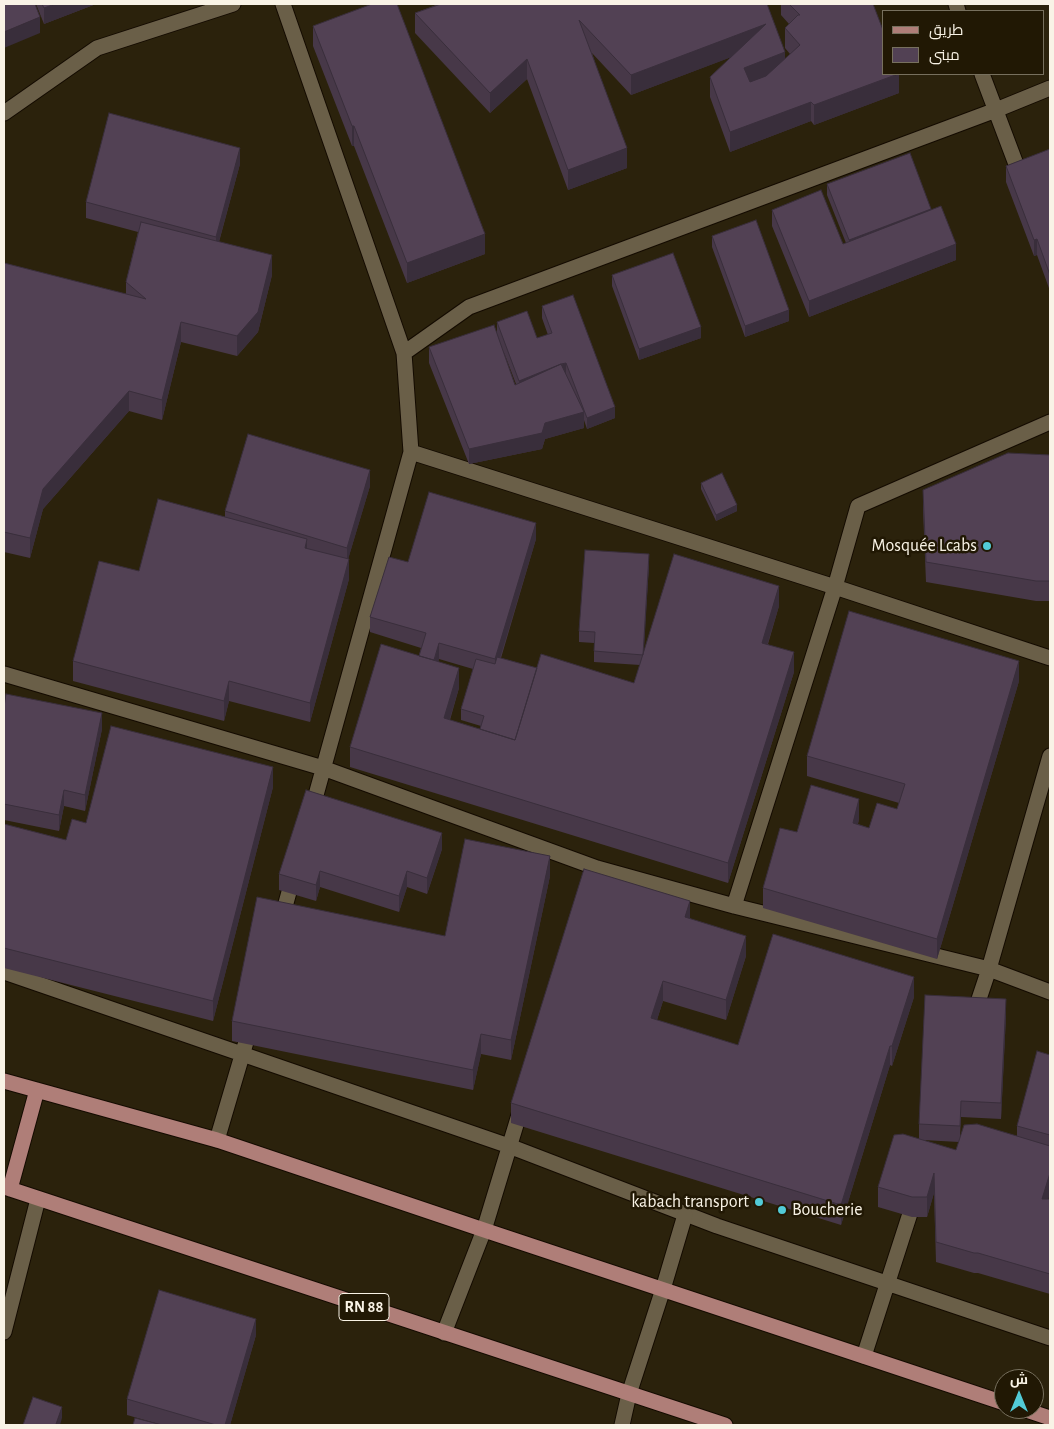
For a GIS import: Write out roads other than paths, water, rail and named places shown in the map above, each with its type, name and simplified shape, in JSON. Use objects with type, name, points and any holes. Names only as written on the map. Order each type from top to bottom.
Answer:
[{"type":"main road","points":[[4,1081],[217,1140],[994,1400]]},
{"type":"main road","points":[[7,1188],[37,1090]]},
{"type":"main road","name":"RN 88","points":[[7,1188],[725,1425]]},
{"type":"street","points":[[4,113],[97,48],[233,4]]},
{"type":"street","points":[[283,4],[404,353],[411,452],[307,826]]},
{"type":"street","points":[[982,75],[1026,191]]},
{"type":"street","points":[[404,353],[469,307],[996,110],[1050,88]]},
{"type":"street","points":[[734,906],[835,587],[858,506],[1050,422]]},
{"type":"street","points":[[411,452],[835,587],[1050,658]]},
{"type":"street","points":[[4,674],[324,768],[595,873],[989,969],[1050,992]]},
{"type":"street","points":[[968,1034],[989,969],[1050,756]]},
{"type":"street","points":[[278,931],[297,864]]},
{"type":"street","points":[[4,972],[509,1146],[685,1215],[1050,1338]]},
{"type":"street","points":[[217,1140],[256,1007]]},
{"type":"street","points":[[444,1333],[484,1230],[527,1090]]},
{"type":"street","points":[[864,1356],[920,1182]]},
{"type":"street","points":[[4,1332],[38,1199]]},
{"type":"street","points":[[622,1425],[629,1394],[664,1289],[685,1215]]},
{"type":"place","name":"Mosquée Lcabs","points":[[987,546]]},
{"type":"place","name":"kabach transport","points":[[759,1202]]},
{"type":"place","name":"Boucherie","points":[[782,1210]]}]
